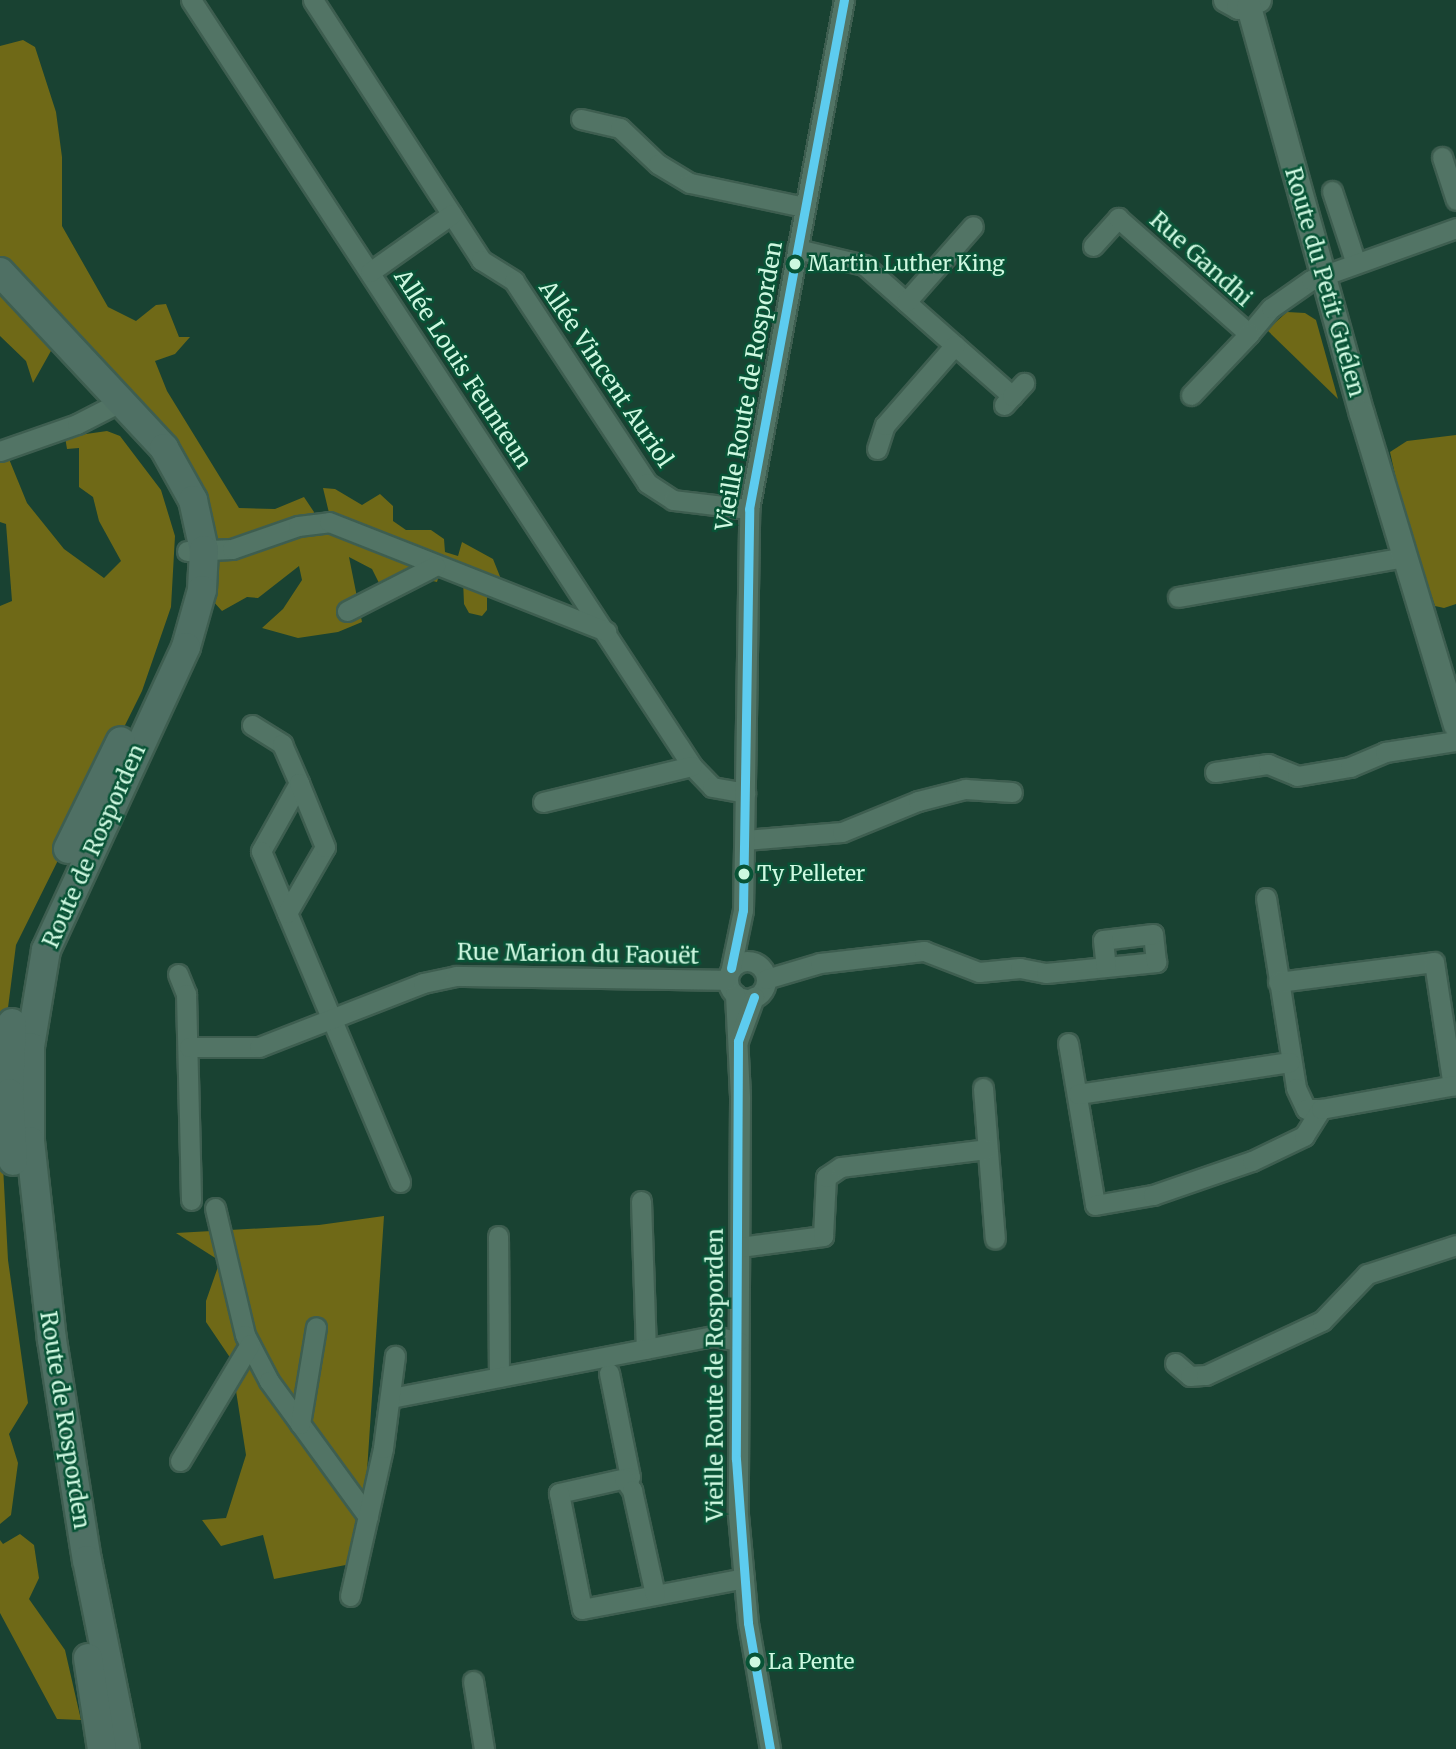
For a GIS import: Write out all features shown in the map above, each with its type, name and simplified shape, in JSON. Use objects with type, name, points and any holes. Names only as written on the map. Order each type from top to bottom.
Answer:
[{"type":"main road","name":"Route de Rosporden","points":[[0,272],[114,405],[167,485],[195,551],[202,590],[186,647],[46,950],[30,1047],[30,1140],[48,1314],[87,1560],[125,1749]]},
{"type":"main road","name":"Route de Rosporden","points":[[0,302],[114,405]]},
{"type":"main road","name":"Route de Rosporden","points":[[102,1749],[22,1253],[10,1121],[12,1026],[24,960],[44,901],[150,686],[177,619],[195,551]]},
{"type":"street","name":"Allée Louis Feunteun","points":[[191,0],[692,766],[712,787],[745,793]]},
{"type":"street","name":"Allée Vincent Auriol","points":[[313,0],[481,260],[514,281],[654,490],[673,500],[749,509]]},
{"type":"street","name":"Vieille Route de Rosporden","points":[[771,1749],[744,1578],[736,1459],[740,1247],[737,985],[745,840],[749,509],[844,0]]},
{"type":"street","name":"Route du Petit Guélen","points":[[1244,2],[1456,725]]},
{"type":"street","points":[[581,119],[620,128],[658,164],[690,183],[804,207]]},
{"type":"street","points":[[1442,157],[1456,200]]},
{"type":"street","points":[[1332,191],[1355,261]]},
{"type":"street","points":[[370,272],[452,214]]},
{"type":"street","name":"Rue Gandhi","points":[[1093,246],[1118,218],[1248,334]]},
{"type":"street","points":[[906,302],[973,226]]},
{"type":"street","name":"Rue Gandhi","points":[[1191,395],[1279,301],[1323,275],[1355,261],[1456,228]]},
{"type":"street","points":[[797,249],[856,259],[1014,395]]},
{"type":"street","points":[[877,449],[885,425],[955,345]]},
{"type":"street","points":[[0,451],[77,424],[114,405]]},
{"type":"street","points":[[195,551],[232,549],[298,526],[329,522],[606,631]]},
{"type":"street","points":[[1178,597],[1406,557]]},
{"type":"street","points":[[347,611],[436,566]]},
{"type":"street","points":[[252,725],[282,744],[326,847],[286,913]]},
{"type":"street","points":[[1215,772],[1268,764],[1297,776],[1350,767],[1385,752],[1456,741]]},
{"type":"street","points":[[543,802],[692,766]]},
{"type":"street","points":[[299,783],[261,851],[400,1182]]},
{"type":"street","points":[[745,840],[850,830],[918,801],[965,789],[1012,792]]},
{"type":"street","points":[[1266,898],[1278,982],[1290,1062],[1301,1104],[1321,1110],[1454,1086],[1434,962],[1278,982]]},
{"type":"street","name":"Vieille Route de Rosporden","points":[[743,910],[761,971]]},
{"type":"street","name":"Rue Marion du Faouët","points":[[189,1047],[259,1047],[332,1021],[423,983],[456,976],[737,985],[741,961],[761,971],[924,951],[979,972],[1020,968],[1046,973],[1105,967]]},
{"type":"street","points":[[737,985],[761,971]]},
{"type":"street","points":[[178,974],[186,993],[191,1200]]},
{"type":"street","points":[[1068,1043],[1095,1205],[1153,1195],[1252,1161],[1304,1136],[1321,1110]]},
{"type":"street","points":[[1078,1094],[1290,1062]]},
{"type":"street","points":[[983,1088],[995,1239]]},
{"type":"street","points":[[740,1247],[823,1236],[826,1177],[841,1167],[987,1149]]},
{"type":"street","points":[[641,1201],[646,1349]]},
{"type":"street","points":[[215,1208],[223,1256],[250,1344],[269,1381],[368,1517]]},
{"type":"street","points":[[498,1236],[499,1377]]},
{"type":"street","points":[[1175,1363],[1190,1376],[1206,1375],[1322,1321],[1367,1273],[1456,1245]]},
{"type":"street","points":[[300,1423],[316,1327]]},
{"type":"street","points":[[391,1398],[713,1336],[738,1341]]},
{"type":"street","points":[[180,1461],[250,1344]]},
{"type":"street","points":[[350,1595],[391,1398],[395,1356]]},
{"type":"street","points":[[609,1373],[649,1596]]},
{"type":"street","points":[[627,1478],[559,1493],[582,1609],[744,1578]]},
{"type":"street","points":[[473,1681],[484,1749]]},
{"type":"shaded area","points":[[23,40],[35,47],[56,112],[62,157],[62,226],[108,307],[136,321],[156,305],[166,304],[179,337],[190,337],[175,354],[155,361],[167,391],[239,508],[275,509],[304,497],[314,512],[311,528],[330,517],[323,488],[335,489],[362,505],[380,494],[393,506],[393,521],[406,530],[431,530],[444,539],[445,552],[458,556],[462,542],[493,559],[501,579],[487,598],[487,610],[482,616],[469,613],[464,604],[463,580],[441,569],[437,582],[398,573],[380,585],[372,569],[349,557],[362,622],[338,632],[298,638],[262,628],[283,609],[302,580],[299,566],[258,598],[247,597],[222,611],[212,600],[213,532],[61,333],[33,383],[26,361],[0,336],[0,46]]},
{"type":"shaded area","points":[[1287,312],[1305,313],[1316,320],[1338,399],[1267,330]]},
{"type":"shaded area","points":[[107,431],[120,436],[161,490],[175,536],[171,607],[142,691],[16,945],[2,1055],[1,1128],[8,1260],[28,1403],[9,1434],[18,1463],[11,1515],[0,1524],[0,606],[12,601],[6,524],[0,522],[0,453],[9,459],[27,503],[64,549],[104,578],[121,561],[99,521],[93,497],[79,487],[79,448],[67,449],[65,437]]},
{"type":"shaded area","points":[[1456,435],[1456,604],[1444,608],[1435,606],[1405,519],[1390,452],[1407,441]]},
{"type":"shaded area","points":[[384,1216],[361,1562],[274,1579],[263,1535],[221,1546],[202,1520],[226,1518],[246,1455],[231,1359],[206,1322],[206,1301],[220,1261],[176,1233],[319,1225]]},
{"type":"shaded area","points":[[20,1534],[34,1545],[39,1578],[29,1599],[65,1650],[81,1720],[57,1719],[0,1613],[0,1540],[3,1544]]},
{"type":"transit line","points":[[731,968],[743,910],[749,509],[844,0]]},
{"type":"transit line","points":[[754,997],[738,1041],[736,1459],[748,1623],[770,1749]]},
{"type":"place","name":"Martin Luther King","points":[[795,264]]},
{"type":"place","name":"Ty Pelleter","points":[[744,874]]},
{"type":"place","name":"La Pente","points":[[755,1662]]}]
